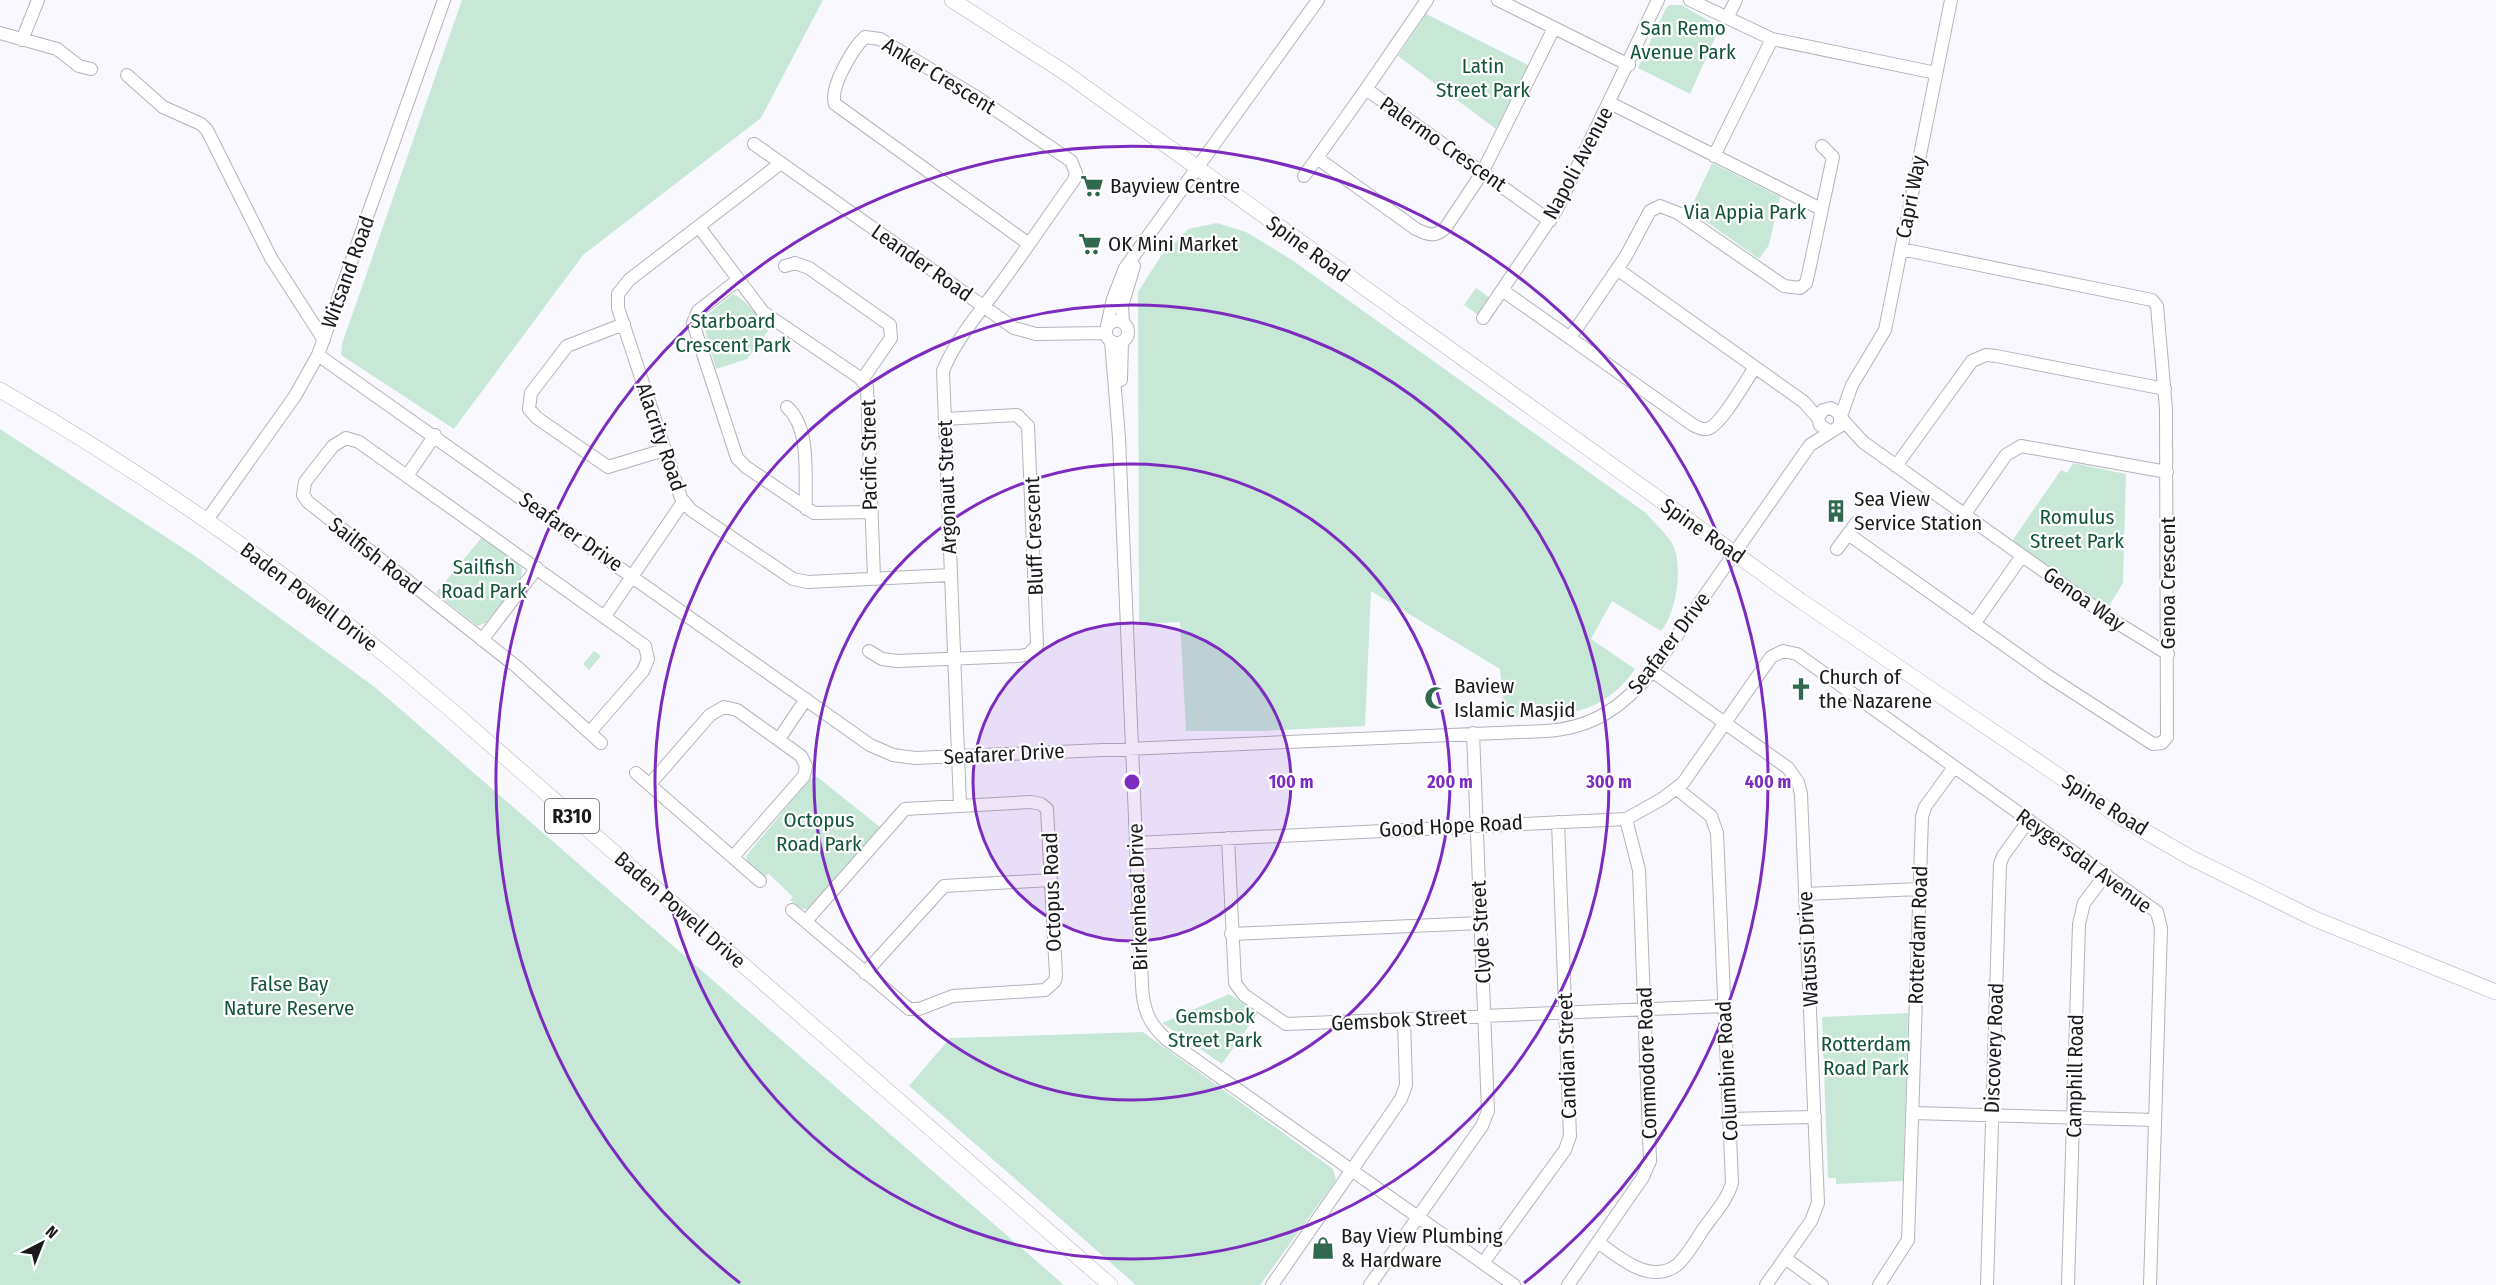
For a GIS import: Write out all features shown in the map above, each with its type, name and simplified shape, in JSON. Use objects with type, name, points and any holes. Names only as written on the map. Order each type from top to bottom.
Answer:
[{"type":"main road","name":"Spine Road","points":[[952,0],[1048,61],[1733,552],[2002,740],[2134,825],[2191,858],[2315,919],[2496,992]]},
{"type":"main road","name":"Baden Powell Drive","points":[[0,390],[109,455],[207,520],[294,584],[425,688],[1110,1285]]},
{"type":"street","points":[[22,40],[37,10],[39,0]]},
{"type":"street","name":"Witsand Road","points":[[207,520],[284,412],[318,355],[444,0]]},
{"type":"street","name":"Birkenhead Drive","points":[[1318,0],[1125,268],[1118,284],[1112,335],[1119,438],[1143,1002],[1150,1023],[1166,1039],[1419,1217]]},
{"type":"street","name":"Palermo Crescent","points":[[1428,0],[1366,89],[1550,221]]},
{"type":"street","points":[[1498,0],[1629,65]]},
{"type":"street","name":"Napoli Avenue","points":[[1483,318],[1550,221],[1629,65],[1658,0]]},
{"type":"street","points":[[1690,0],[1772,39],[1936,73]]},
{"type":"street","points":[[1727,18],[1736,0]]},
{"type":"street","name":"Capri Way","points":[[1810,445],[1836,424],[1852,385],[1885,330],[1951,0]]},
{"type":"street","points":[[1317,158],[1428,235],[1438,234],[1446,227],[1482,174],[1554,28]]},
{"type":"street","points":[[0,33],[57,49],[79,66],[91,69]]},
{"type":"street","name":"Anker Crescent","points":[[866,38],[880,39],[906,54],[1071,161],[1076,173],[1074,180],[1029,244],[835,104],[833,91],[856,47],[866,38]]},
{"type":"street","points":[[1714,156],[1772,39]]},
{"type":"street","points":[[127,75],[163,107],[201,124],[207,130],[271,258],[324,340]]},
{"type":"street","points":[[1304,176],[1366,89]]},
{"type":"street","points":[[1610,103],[1821,208]]},
{"type":"street","name":"Leander Road","points":[[754,144],[983,307],[1025,333],[1112,335],[1113,321],[1123,322]]},
{"type":"street","points":[[1570,338],[1617,269],[1646,216],[1655,207],[1660,206],[1678,213],[1784,286],[1797,290],[1806,283],[1833,156],[1822,146]]},
{"type":"street","name":"Alacrity Road","points":[[781,163],[624,284],[617,301],[664,450],[683,502],[793,579],[807,582],[950,575]]},
{"type":"street","name":"Pacific Street","points":[[699,227],[762,312],[862,380],[868,392],[870,512],[874,578]]},
{"type":"street","name":"Argonaut Street","points":[[960,805],[943,371],[983,307],[1029,244]]},
{"type":"street","name":"Genoa Crescent","points":[[1848,534],[1974,624],[2153,744],[2162,743],[2169,733],[2165,389],[2157,308],[2152,300],[1901,249]]},
{"type":"street","name":"Birkenhead Drive","points":[[1112,335],[1128,338],[1129,331],[1123,322],[1122,306],[1140,250]]},
{"type":"street","points":[[785,266],[795,263],[809,268],[890,325],[891,338],[862,380]]},
{"type":"street","points":[[1617,269],[1822,414]]},
{"type":"street","points":[[738,280],[698,311],[693,323],[737,458],[806,509],[823,514],[870,512]]},
{"type":"street","points":[[1502,290],[1693,425],[1704,429],[1712,427],[1721,418],[1755,367]]},
{"type":"street","points":[[624,324],[567,346],[531,393],[529,409],[537,418],[608,467],[664,450]]},
{"type":"street","name":"Seafarer Drive","points":[[318,355],[435,435],[870,745],[893,755],[958,757],[1473,734],[1554,730],[1589,723],[1613,711],[1652,671],[1733,552]]},
{"type":"street","points":[[1896,466],[1972,361],[1978,356],[1996,356],[2165,389]]},
{"type":"street","name":"Capri Way","points":[[1733,552],[1810,445],[1822,414],[1852,385]]},
{"type":"street","points":[[787,407],[794,414],[802,432],[806,509]]},
{"type":"street","points":[[1835,409],[1836,424],[1822,428],[1822,414],[1835,409]]},
{"type":"street","name":"Bluff Crescent","points":[[945,419],[1017,415],[1028,426],[1038,641],[1029,654],[1020,656],[953,659]]},
{"type":"street","name":"Genoa Way","points":[[1836,424],[2111,619],[2168,654]]},
{"type":"street","points":[[407,476],[435,435]]},
{"type":"street","name":"Sailfish Road","points":[[590,732],[643,671],[648,659],[645,646],[359,442],[346,438],[333,446],[305,482],[303,495],[312,507],[482,640],[601,743]]},
{"type":"street","points":[[1964,514],[2006,455],[2021,446],[2167,472]]},
{"type":"street","points":[[604,616],[683,502]]},
{"type":"street","points":[[1837,549],[1857,522]]},
{"type":"street","points":[[1974,624],[2022,556]]},
{"type":"street","points":[[482,640],[537,568]]},
{"type":"street","points":[[869,651],[882,659],[897,662],[953,659]]},
{"type":"street","name":"Reygersdal Avenue","points":[[1725,723],[1771,657],[1788,651],[2152,908],[2160,920],[2150,1285]]},
{"type":"street","name":"Watussi Drive","points":[[1652,671],[1788,768],[1798,782],[1803,811],[1818,1203],[1811,1221],[1766,1285]]},
{"type":"street","points":[[779,739],[806,699]]},
{"type":"street","points":[[650,784],[716,710],[724,707],[737,710],[801,756],[806,771],[733,857]]},
{"type":"street","name":"Good Hope Road","points":[[1136,843],[1626,819],[1677,789],[1725,723]]},
{"type":"street","name":"Clyde Street","points":[[1370,1285],[1485,1118],[1489,1105],[1473,734]]},
{"type":"street","name":"Rotterdam Road","points":[[1879,1285],[1908,1240],[1922,817],[1925,807],[1954,767]]},
{"type":"street","points":[[636,774],[760,881]]},
{"type":"street","name":"Columbine Road","points":[[1598,1242],[1640,1270],[1666,1270],[1678,1264],[1730,1189],[1716,825],[1706,812],[1677,789]]},
{"type":"street","name":"Octopus Road","points":[[792,910],[904,1007],[913,1010],[953,996],[1045,990],[1054,981],[1056,975],[1049,814],[1044,806],[1030,802],[905,809],[806,921]]},
{"type":"street","name":"Commodore Road","points":[[1568,1285],[1643,1177],[1650,1161],[1639,870],[1626,819]]},
{"type":"street","name":"Discovery Road","points":[[1987,1285],[2000,864],[2003,856],[2029,820]]},
{"type":"street","name":"Candian Street","points":[[1483,1263],[1568,1142],[1570,1130],[1558,822]]},
{"type":"street","name":"Gemsbok Street","points":[[1228,838],[1233,974],[1238,989],[1278,1020],[1296,1025],[1724,1006]]},
{"type":"street","name":"Camphill Road","points":[[2068,1285],[2079,924],[2084,903],[2106,874]]},
{"type":"street","points":[[865,973],[944,886],[1051,880]]},
{"type":"street","points":[[1805,894],[1919,890]]},
{"type":"street","points":[[1232,934],[1480,923]]},
{"type":"street","points":[[1272,1285],[1405,1091],[1404,1020]]},
{"type":"street","points":[[1912,1113],[2155,1120]]},
{"type":"street","points":[[1729,1119],[1815,1117]]},
{"type":"street","points":[[1419,1217],[1514,1285]]},
{"type":"street","points":[[1785,1258],[1822,1285]]},
{"type":"green space","points":[[462,0],[823,0],[761,118],[583,255],[454,429],[341,355],[342,344]]},
{"type":"green space","name":"San Remo Avenue Park","points":[[1670,5],[1681,5],[1720,27],[1690,94],[1638,68],[1666,8]]},
{"type":"green space","name":"Latin Street Park","points":[[1426,14],[1528,65],[1496,129],[1398,56]]},
{"type":"green space","name":"Via Appia Park","points":[[1712,163],[1780,197],[1769,245],[1759,259],[1690,210]]},
{"type":"green space","points":[[1217,223],[1246,232],[1292,260],[1646,513],[1667,536],[1675,550],[1678,581],[1674,603],[1661,631],[1612,601],[1591,639],[1635,669],[1623,685],[1609,697],[1577,711],[1560,715],[1504,716],[1500,669],[1371,591],[1365,726],[1261,731],[1186,731],[1180,622],[1139,624],[1138,292],[1161,256],[1188,229]]},
{"type":"green space","points":[[1476,288],[1489,297],[1477,314],[1464,305]]},
{"type":"green space","name":"Starboard Crescent Park","points":[[733,294],[742,299],[771,327],[747,359],[716,369],[702,319]]},
{"type":"green space","name":"False Bay Nature Reserve","points":[[0,429],[195,556],[376,688],[1064,1285],[0,1285]]},
{"type":"green space","name":"Romulus Street Park","points":[[2073,463],[2126,474],[2123,583],[2108,608],[2012,541],[2061,470],[2067,473]]},
{"type":"green space","name":"Sailfish Road Park","points":[[482,537],[517,562],[522,569],[521,579],[486,623],[477,626],[436,593]]},
{"type":"green space","points":[[594,651],[601,656],[589,670],[583,664]]},
{"type":"green space","name":"Octopus Road Park","points":[[816,776],[880,827],[810,908],[806,909],[799,908],[790,900],[793,897],[769,874],[765,877],[748,863],[746,856],[810,779]]},
{"type":"green space","name":"Gemsbok Street Park","points":[[1229,994],[1258,1013],[1222,1064],[1162,1023]]},
{"type":"green space","name":"Rotterdam Road Park","points":[[1908,1013],[1903,1181],[1836,1184],[1836,1178],[1828,1178],[1822,1017]]},
{"type":"green space","points":[[1143,1032],[1333,1169],[1336,1180],[1260,1285],[1136,1285],[909,1086],[950,1038]]},
{"type":"place","name":"Bayview Centre","points":[[1092,186]]},
{"type":"place","name":"OK Mini Market","points":[[1090,244]]},
{"type":"place","name":"Sea View Service Station","points":[[1836,511]]},
{"type":"place","name":"Church of the Nazarene","points":[[1801,689]]},
{"type":"place","name":"Baview Islamic Masjid","points":[[1436,698]]},
{"type":"place","name":"Bay View Plumbing & Hardware","points":[[1323,1248]]}]
